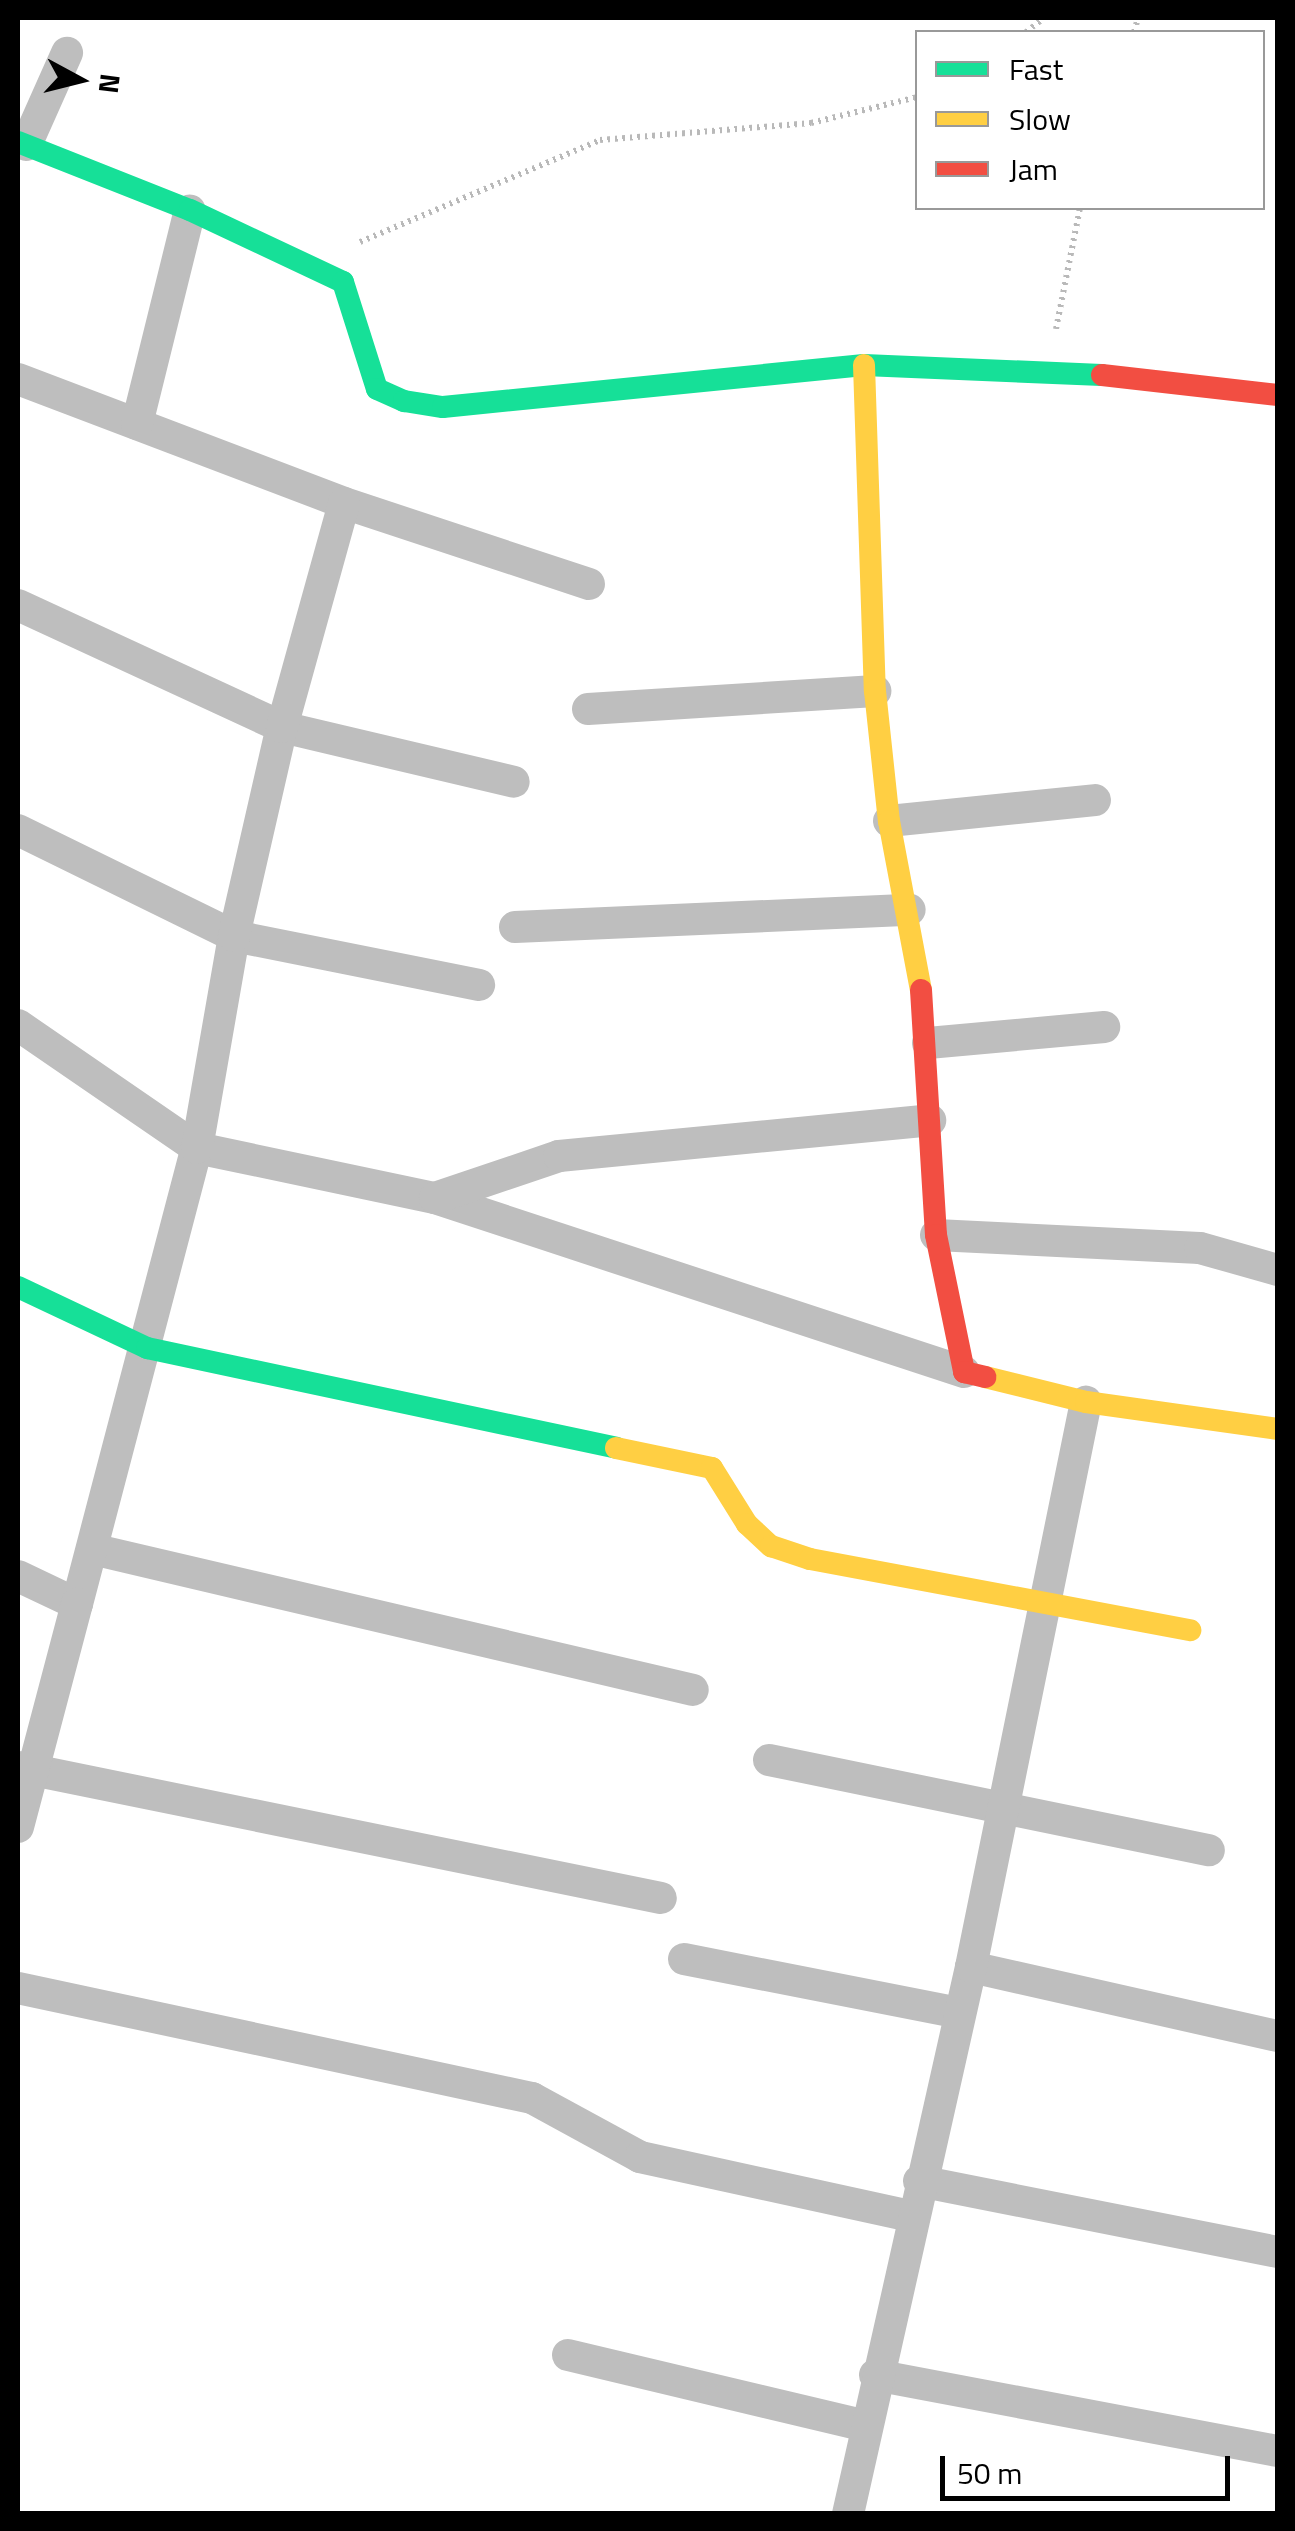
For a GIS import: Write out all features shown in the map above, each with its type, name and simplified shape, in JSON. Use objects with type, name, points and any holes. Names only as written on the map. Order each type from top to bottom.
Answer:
[{"type":"street","points":[[67,53],[22,144],[190,210],[312,263],[342,282],[377,389],[404,401],[459,406],[864,365],[1048,369],[1278,395]]},
{"type":"street","points":[[137,424],[190,210]]},
{"type":"street","points":[[864,365],[875,691],[889,822],[910,910],[928,1043],[936,1235],[964,1372]]},
{"type":"street","points":[[18,379],[344,503],[589,584]]},
{"type":"street","points":[[18,1827],[23,1769],[77,1604],[197,1148],[234,936],[282,726],[344,503]]},
{"type":"street","points":[[18,605],[282,726],[514,782]]},
{"type":"street","points":[[588,709],[875,691]]},
{"type":"street","points":[[889,822],[1096,800]]},
{"type":"street","points":[[18,830],[234,936],[479,985]]},
{"type":"street","points":[[516,927],[910,910]]},
{"type":"street","points":[[18,1025],[197,1148],[436,1198],[964,1372],[1086,1402],[1278,1429]]},
{"type":"street","points":[[928,1043],[1104,1027]]},
{"type":"street","points":[[436,1198],[559,1156],[930,1120]]},
{"type":"street","points":[[936,1235],[1200,1248],[1278,1270]]},
{"type":"street","points":[[18,1287],[147,1348],[712,1468],[747,1524],[771,1546],[810,1559],[1190,1630]]},
{"type":"street","points":[[848,2514],[910,2216],[971,1967],[1000,1807],[1048,1602],[1086,1402]]},
{"type":"street","points":[[92,1549],[693,1690]]},
{"type":"street","points":[[18,1576],[77,1604]]},
{"type":"street","points":[[769,1760],[1209,1850]]},
{"type":"street","points":[[23,1769],[660,1898]]},
{"type":"street","points":[[684,1959],[960,2013]]},
{"type":"street","points":[[971,1967],[1278,2036]]},
{"type":"street","points":[[18,1988],[532,2098],[640,2156],[910,2216]]},
{"type":"street","points":[[919,2182],[1278,2252]]},
{"type":"street","points":[[568,2355],[866,2426]]},
{"type":"street","points":[[875,2374],[1278,2451]]},
{"type":"path","points":[[312,263],[600,140],[811,123],[915,98]]},
{"type":"path","points":[[1048,369],[1080,210]]},
{"type":"traffic: fast","points":[[18,142],[190,210],[343,282],[377,389],[404,401],[443,407],[864,365],[1102,375]]},
{"type":"traffic: fast","points":[[18,1287],[147,1348],[616,1448]]},
{"type":"traffic: slow","points":[[864,365],[875,691],[889,821],[921,990]]},
{"type":"traffic: slow","points":[[985,1377],[1086,1402],[1278,1429]]},
{"type":"traffic: slow","points":[[616,1448],[712,1468],[747,1524],[771,1546],[810,1559],[1190,1630]]},
{"type":"traffic: jam","points":[[1102,375],[1278,395]]},
{"type":"traffic: jam","points":[[921,990],[936,1235],[964,1372],[985,1377]]}]
